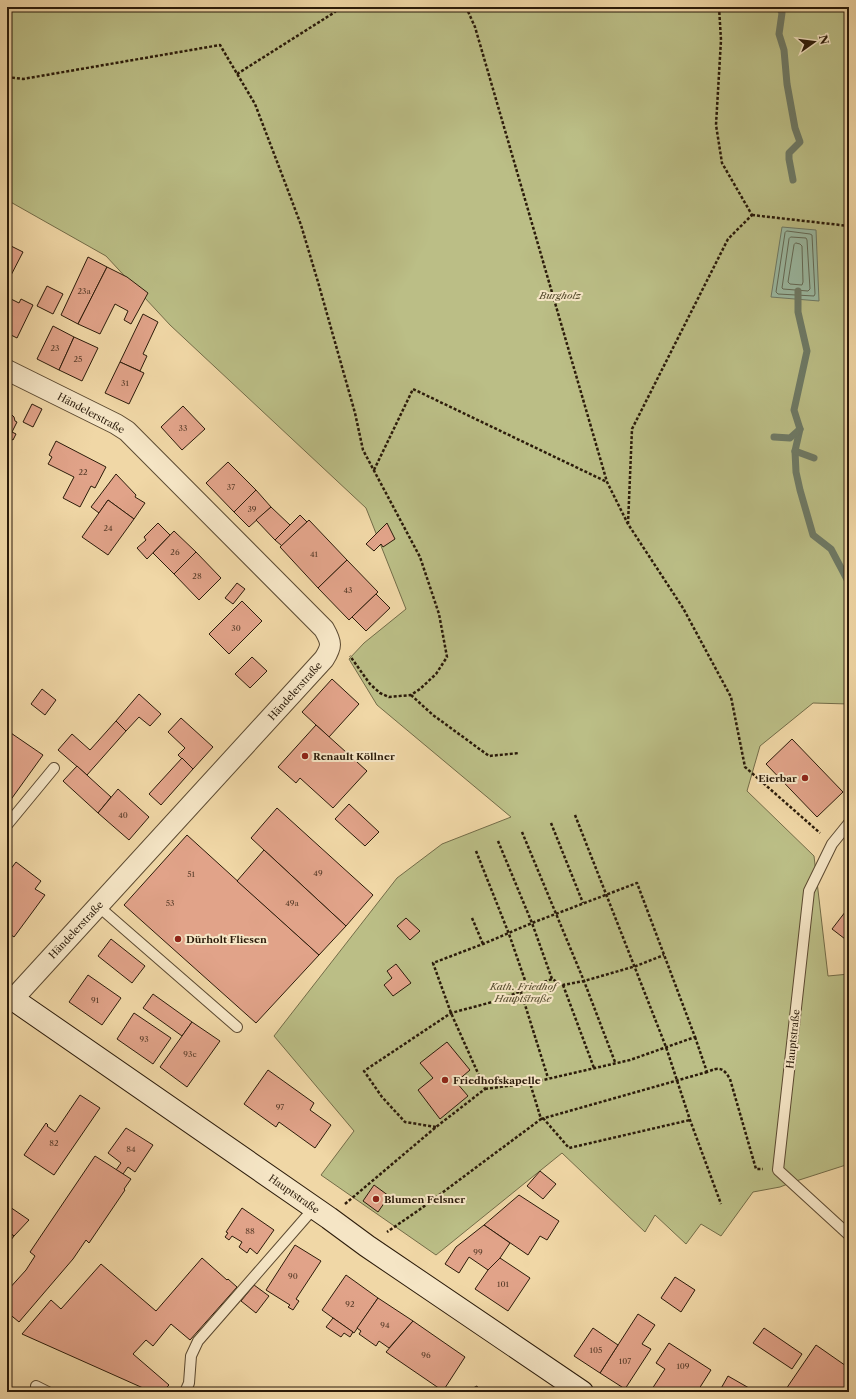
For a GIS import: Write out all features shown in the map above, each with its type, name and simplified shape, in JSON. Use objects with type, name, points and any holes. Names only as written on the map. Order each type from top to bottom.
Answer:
[{"type":"main road","name":"Hauptstraße","points":[[10,997],[367,1246],[582,1392]]},
{"type":"street","name":"Händelerstraße","points":[[7,370],[116,424],[127,432],[324,629],[331,644],[330,650],[324,659],[98,906],[10,997]]},
{"type":"lane","points":[[7,825],[54,768]]},
{"type":"lane","name":"Hauptstraße","points":[[778,1170],[809,891],[832,844],[849,823]]},
{"type":"lane","points":[[98,906],[237,1027]]},
{"type":"lane","points":[[778,1170],[849,1235]]},
{"type":"lane","points":[[185,1392],[189,1383],[191,1356],[198,1341],[321,1213]]},
{"type":"lane","points":[[36,1386],[48,1392]]},
{"type":"path","points":[[237,74],[335,12],[337,7]]},
{"type":"path","points":[[466,7],[475,27],[607,482],[628,524],[683,608],[731,697],[745,767],[832,844]]},
{"type":"path","points":[[719,7],[721,40],[716,125],[722,163],[752,215]]},
{"type":"path","points":[[7,77],[23,80],[220,45],[256,104],[301,225],[355,413],[363,450],[420,558],[438,614],[447,657],[436,674],[420,689],[411,695],[389,697],[380,693],[370,684],[350,656],[331,644]]},
{"type":"path","points":[[628,524],[632,429],[728,239],[752,215]]},
{"type":"path","points":[[752,215],[849,226]]},
{"type":"path","points":[[374,471],[413,390],[607,482]]},
{"type":"path","points":[[411,695],[433,715],[489,756],[519,753]]},
{"type":"path","points":[[575,815],[606,895],[636,966],[666,1047],[690,1120],[722,1204]]},
{"type":"path","points":[[551,823],[584,903]]},
{"type":"path","points":[[522,832],[584,981],[615,1062]]},
{"type":"path","points":[[498,841],[532,923],[552,979],[563,985],[584,981],[636,966],[664,955]]},
{"type":"path","points":[[476,851],[509,934],[528,989]]},
{"type":"path","points":[[485,1089],[451,1013],[433,963],[637,883],[707,1072]]},
{"type":"path","points":[[472,918],[483,944]]},
{"type":"path","points":[[436,1127],[405,1122],[382,1097],[364,1071],[451,1013],[496,1001],[552,979]]},
{"type":"path","points":[[563,985],[594,1068]]},
{"type":"path","points":[[521,992],[548,1078]]},
{"type":"path","points":[[321,1213],[485,1089],[530,1083],[615,1062],[630,1060],[695,1037]]},
{"type":"path","points":[[367,1246],[419,1210],[542,1119],[717,1068],[725,1071],[730,1079],[756,1168],[778,1170]]},
{"type":"path","points":[[530,1083],[542,1119],[569,1148],[690,1120]]},
{"type":"green space","name":"Burgholz","points":[[7,7],[849,7],[849,704],[813,703],[760,746],[747,791],[814,856],[828,976],[849,974],[849,1164],[780,1187],[753,1192],[721,1236],[701,1224],[686,1244],[655,1215],[645,1232],[562,1153],[436,1255],[321,1175],[354,1131],[274,1036],[397,878],[442,844],[511,817],[377,705],[349,659],[364,643],[406,609],[366,508],[170,325],[106,256],[7,200]]},
{"type":"water","points":[[782,227],[816,230],[819,301],[771,297]]},
{"type":"building","points":[[7,244],[23,252],[8,281],[7,280]]},
{"type":"building","points":[[88,257],[107,267],[78,324],[61,315]]},
{"type":"building","points":[[107,267],[127,277],[148,293],[131,324],[124,320],[128,311],[115,304],[100,334],[78,324]]},
{"type":"building","points":[[47,286],[63,294],[53,314],[37,306]]},
{"type":"building","points":[[7,297],[19,303],[21,299],[33,305],[17,338],[7,333]]},
{"type":"building","points":[[143,314],[158,322],[143,354],[147,356],[140,371],[120,362]]},
{"type":"building","points":[[53,326],[74,337],[59,370],[37,359]]},
{"type":"building","points":[[74,337],[98,348],[82,381],[59,370]]},
{"type":"building","points":[[120,362],[144,373],[129,404],[105,393]]},
{"type":"building","points":[[32,404],[42,409],[33,427],[23,422]]},
{"type":"building","points":[[183,406],[205,429],[182,450],[161,427]]},
{"type":"building","points":[[11,414],[17,422],[12,432],[16,434],[13,440],[9,438],[7,442],[7,415]]},
{"type":"building","points":[[56,441],[106,467],[95,488],[91,486],[80,507],[63,498],[74,477],[48,464],[52,457],[49,455]]},
{"type":"building","points":[[228,462],[256,490],[234,512],[206,483]]},
{"type":"building","points":[[116,474],[136,495],[135,497],[145,503],[134,519],[108,500],[99,513],[91,507]]},
{"type":"building","points":[[256,490],[271,507],[249,527],[234,512]]},
{"type":"building","points":[[108,500],[134,519],[108,555],[82,537]]},
{"type":"building","points":[[271,507],[290,525],[275,540],[256,520]]},
{"type":"building","points":[[300,515],[307,522],[282,546],[275,540]]},
{"type":"building","points":[[309,520],[347,560],[318,588],[280,547]]},
{"type":"building","points":[[158,523],[170,535],[147,559],[137,548],[146,540],[144,537]]},
{"type":"building","points":[[387,523],[395,539],[383,547],[381,544],[374,551],[366,544]]},
{"type":"building","points":[[174,531],[196,552],[174,574],[153,553]]},
{"type":"building","points":[[196,552],[221,578],[199,600],[174,574]]},
{"type":"building","points":[[347,560],[378,592],[349,620],[318,588]]},
{"type":"building","points":[[237,583],[245,589],[233,604],[225,598]]},
{"type":"building","points":[[376,594],[390,608],[366,631],[352,617]]},
{"type":"building","points":[[242,601],[262,621],[229,654],[209,634]]},
{"type":"building","points":[[252,657],[267,671],[250,688],[235,674]]},
{"type":"building","points":[[332,679],[359,704],[329,737],[302,712]]},
{"type":"building","points":[[42,689],[56,700],[45,715],[31,704]]},
{"type":"building","points":[[139,694],[161,714],[150,726],[139,717],[126,731],[116,721]]},
{"type":"building","points":[[181,718],[213,747],[193,769],[178,755],[185,748],[168,732]]},
{"type":"building","points":[[116,721],[126,731],[87,775],[58,750],[72,734],[90,750]]},
{"type":"building","points":[[316,725],[367,771],[333,808],[300,778],[296,783],[278,767]]},
{"type":"building","points":[[8,731],[43,755],[7,805],[7,733]]},
{"type":"building","name":"Eierbar","points":[[792,739],[843,792],[817,817],[766,764]]},
{"type":"building","points":[[182,758],[193,769],[161,805],[149,794]]},
{"type":"building","points":[[77,766],[111,797],[98,813],[63,781]]},
{"type":"building","points":[[118,789],[149,817],[129,840],[98,813]]},
{"type":"building","points":[[349,804],[379,832],[365,846],[335,819]]},
{"type":"building","points":[[277,808],[373,895],[346,926],[251,838]]},
{"type":"building","points":[[187,835],[319,955],[256,1023],[124,905]]},
{"type":"building","points":[[264,850],[346,926],[319,955],[237,881]]},
{"type":"building","points":[[16,862],[41,881],[35,889],[45,895],[14,937],[7,932],[7,871],[9,869],[10,870]]},
{"type":"building","points":[[849,907],[849,942],[832,929]]},
{"type":"building","points":[[406,918],[420,931],[410,940],[397,926]]},
{"type":"building","points":[[111,939],[145,966],[132,983],[98,956]]},
{"type":"building","points":[[396,964],[411,983],[393,996],[384,985],[392,978],[387,971]]},
{"type":"building","points":[[88,975],[121,998],[102,1025],[69,1002]]},
{"type":"building","points":[[153,994],[192,1022],[182,1036],[143,1008]]},
{"type":"building","points":[[134,1013],[171,1038],[153,1064],[117,1039]]},
{"type":"building","points":[[192,1022],[220,1041],[187,1087],[160,1067]]},
{"type":"building","name":"Friedhofskapelle","points":[[447,1042],[470,1070],[456,1082],[468,1096],[440,1119],[418,1090],[433,1078],[420,1063]]},
{"type":"building","points":[[268,1070],[314,1103],[310,1110],[331,1125],[315,1148],[279,1122],[276,1127],[244,1104]]},
{"type":"building","points":[[80,1095],[100,1108],[54,1175],[24,1155],[46,1123],[48,1125],[47,1126],[55,1132]]},
{"type":"building","points":[[126,1128],[153,1145],[135,1172],[128,1167],[123,1174],[116,1170],[121,1163],[108,1153]]},
{"type":"building","points":[[95,1156],[131,1179],[89,1243],[86,1240],[73,1259],[19,1322],[7,1312],[7,1291],[26,1270],[35,1256],[30,1252]]},
{"type":"building","points":[[540,1171],[556,1184],[543,1199],[527,1186]]},
{"type":"building","name":"Blumen Felsner","points":[[374,1185],[389,1196],[378,1212],[363,1201]]},
{"type":"building","points":[[519,1195],[559,1221],[547,1240],[540,1236],[528,1255],[484,1225]]},
{"type":"building","points":[[7,1205],[29,1220],[14,1236],[7,1231]]},
{"type":"building","points":[[242,1208],[274,1230],[257,1254],[250,1248],[247,1253],[239,1247],[242,1242],[232,1236],[229,1240],[225,1237],[228,1233],[226,1232]]},
{"type":"building","points":[[484,1225],[510,1243],[500,1258],[488,1270],[469,1257],[459,1273],[445,1264],[456,1247]]},
{"type":"building","points":[[7,1231],[14,1236],[7,1245]]},
{"type":"building","points":[[295,1245],[321,1261],[296,1299],[299,1301],[293,1310],[288,1307],[290,1305],[266,1290]]},
{"type":"building","points":[[202,1258],[237,1287],[190,1340],[171,1324],[153,1346],[146,1340],[133,1354],[169,1385],[162,1392],[152,1392],[22,1334],[51,1300],[61,1309],[101,1264],[156,1311]]},
{"type":"building","points":[[500,1258],[530,1278],[508,1311],[475,1289],[488,1270]]},
{"type":"building","points":[[346,1275],[378,1298],[354,1333],[322,1310]]},
{"type":"building","points":[[675,1277],[695,1290],[681,1312],[661,1298]]},
{"type":"building","points":[[254,1285],[269,1296],[256,1313],[241,1301]]},
{"type":"building","points":[[378,1298],[413,1321],[389,1348],[379,1341],[376,1346],[359,1334],[361,1331],[357,1328]]},
{"type":"building","points":[[638,1314],[655,1325],[642,1344],[651,1349],[625,1389],[600,1373]]},
{"type":"building","points":[[333,1318],[353,1332],[350,1337],[344,1333],[341,1337],[326,1327]]},
{"type":"building","points":[[413,1321],[465,1357],[443,1391],[386,1352]]},
{"type":"building","points":[[593,1328],[618,1345],[600,1373],[574,1356]]},
{"type":"building","points":[[764,1328],[802,1354],[792,1369],[753,1343]]},
{"type":"building","points":[[669,1343],[711,1370],[697,1392],[657,1392],[652,1389],[665,1369],[656,1363]]},
{"type":"building","points":[[816,1345],[849,1368],[849,1392],[784,1392]]},
{"type":"building","points":[[728,1376],[756,1392],[719,1392]]},
{"type":"building","points":[[477,1386],[480,1392],[465,1392]]},
{"type":"waterway","points":[[779,7],[782,13],[779,34],[784,50],[787,84],[795,128],[800,142],[789,153],[793,180]]},
{"type":"waterway","points":[[798,291],[798,312],[807,351],[794,410],[800,429],[795,451],[796,472],[813,535],[831,549],[849,583]]},
{"type":"waterway","points":[[774,437],[790,438],[800,429]]},
{"type":"waterway","points":[[795,451],[814,458]]},
{"type":"place","name":"Renault Köllner","points":[[305,756]]},
{"type":"place","name":"Eierbar","points":[[805,778]]},
{"type":"place","name":"Dürholt Fliesen","points":[[178,939]]},
{"type":"place","name":"Friedhofskapelle","points":[[445,1080]]},
{"type":"place","name":"Blumen Felsner","points":[[376,1199]]},
{"type":"park label","name":"Kath. Friedhof Hauptstraße","points":[[523,992]]}]
